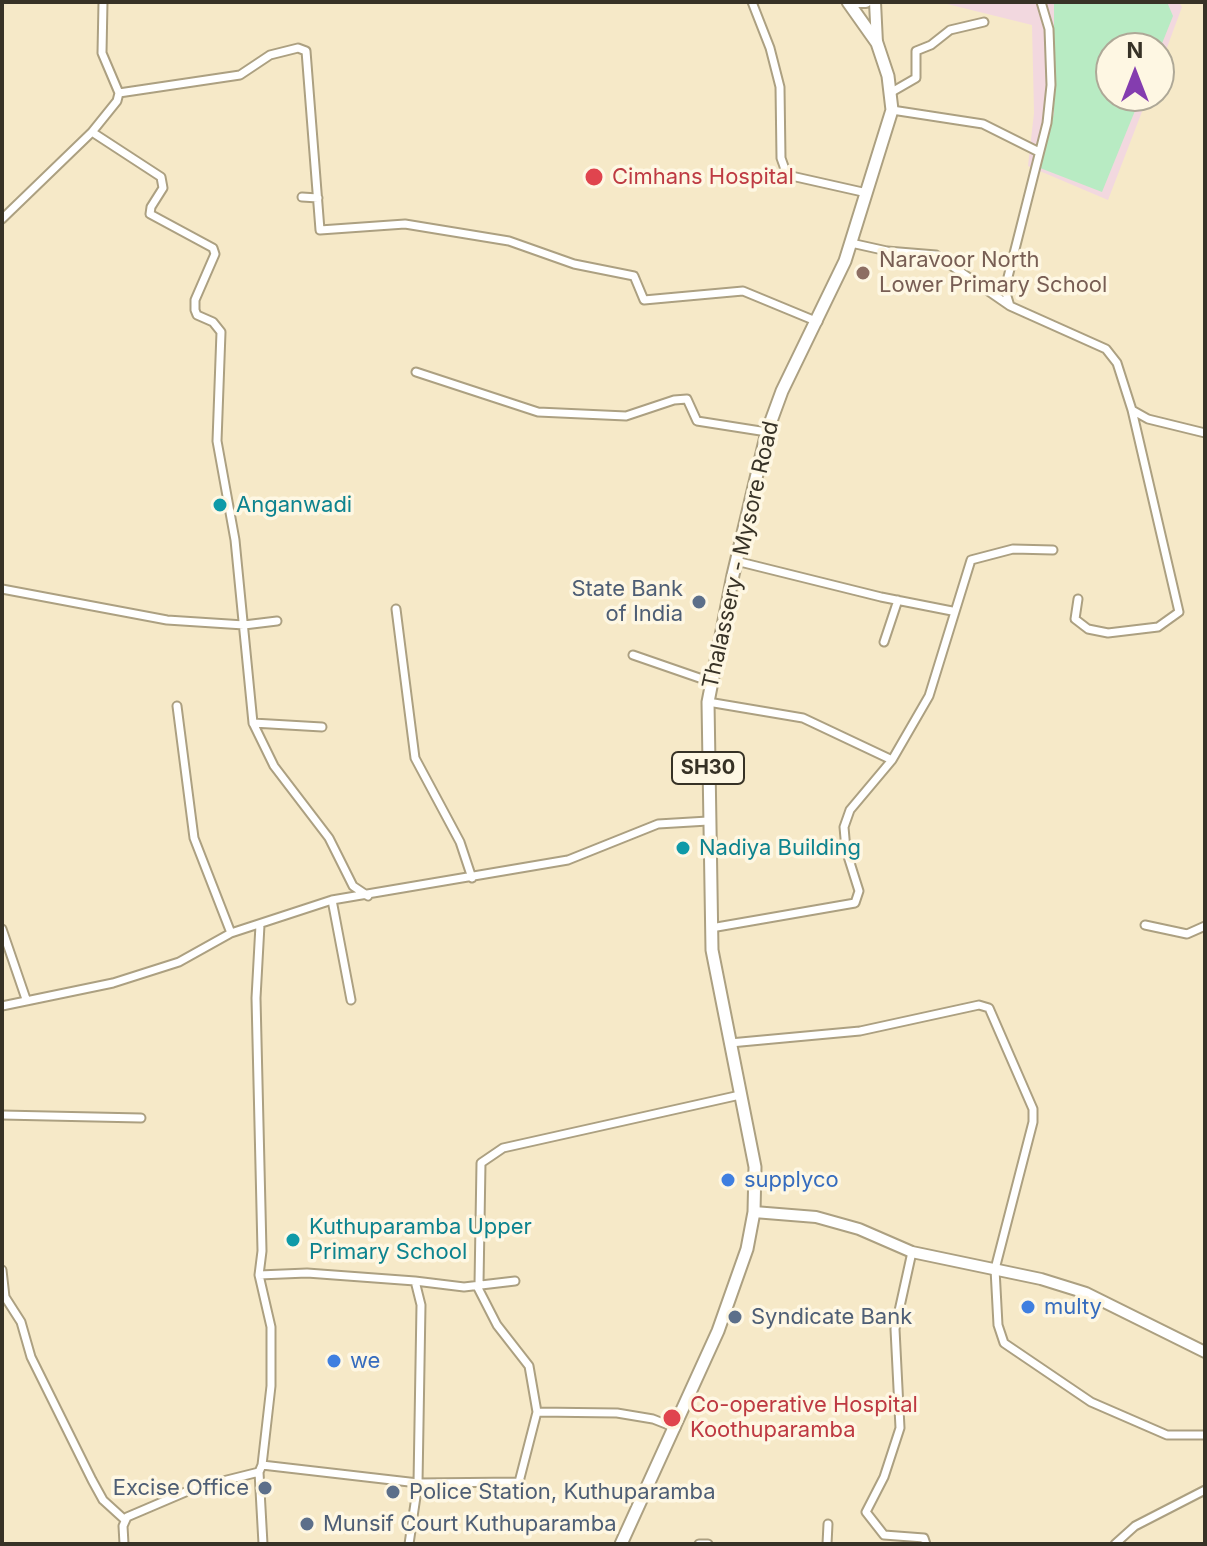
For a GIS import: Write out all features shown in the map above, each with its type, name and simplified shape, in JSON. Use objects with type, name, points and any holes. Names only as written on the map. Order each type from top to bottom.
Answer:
[{"type":"main road","name":"Thalassery - Mysore Road","points":[[622,1544],[676,1428],[734,1291],[754,1212],[755,1167],[711,928],[708,702],[736,561],[767,432],[782,391],[818,322],[851,243],[892,110],[877,43],[849,2]]},
{"type":"main road","points":[[849,2],[866,2]]},
{"type":"main road","points":[[875,2],[877,43]]},
{"type":"main road","points":[[754,1212],[827,1220],[912,1252],[995,1269],[1086,1293],[1205,1352]]},
{"type":"street","points":[[2,219],[92,132],[117,101],[119,93],[100,39],[103,2]]},
{"type":"street","points":[[752,2],[770,48],[780,87],[781,158],[787,175],[867,193]]},
{"type":"street","points":[[1010,306],[1008,277],[1047,123],[1051,85],[1049,29],[1041,2]]},
{"type":"street","points":[[890,93],[916,78],[916,51],[931,45],[950,30],[984,22]]},
{"type":"street","points":[[119,93],[240,75],[270,55],[298,48],[306,51],[320,230],[327,232],[369,225],[405,224],[494,238],[574,264],[634,276],[644,300],[743,291],[818,322]]},
{"type":"street","points":[[892,110],[983,124],[1039,152]]},
{"type":"street","points":[[92,132],[161,177],[163,188],[150,214],[213,248],[215,254],[195,300],[195,310],[197,315],[213,322],[221,332],[217,441],[235,540],[253,723],[274,766],[329,838],[353,886],[368,896]]},
{"type":"street","points":[[302,197],[318,198]]},
{"type":"street","points":[[851,243],[887,251],[936,255],[1010,306],[1106,349],[1117,363],[1132,410],[1179,612],[1158,627],[1108,633],[1088,629],[1075,619],[1078,599]]},
{"type":"street","points":[[416,372],[538,412],[626,416],[674,400],[687,399],[697,421],[767,432]]},
{"type":"street","points":[[1132,410],[1148,419],[1205,433]]},
{"type":"street","points":[[711,928],[855,903],[859,891],[846,850],[844,827],[850,810],[892,760],[929,696],[952,611],[971,560],[1013,549],[1053,550]]},
{"type":"street","points":[[736,561],[952,611]]},
{"type":"street","points":[[2,589],[167,620],[244,625],[277,621]]},
{"type":"street","points":[[884,642],[898,600]]},
{"type":"street","points":[[396,609],[415,758],[460,842],[472,878]]},
{"type":"street","points":[[633,655],[711,682]]},
{"type":"street","points":[[708,702],[803,718],[892,760]]},
{"type":"street","points":[[177,706],[194,838],[231,933]]},
{"type":"street","points":[[253,723],[322,727]]},
{"type":"street","points":[[2,1006],[113,983],[179,962],[231,933],[332,900],[568,860],[658,824],[708,821]]},
{"type":"street","points":[[332,900],[351,1000]]},
{"type":"street","points":[[260,925],[256,998],[262,1251],[259,1275],[271,1327],[271,1386],[260,1469],[263,1544]]},
{"type":"street","points":[[1145,925],[1187,934],[1205,926]]},
{"type":"street","points":[[2,929],[26,999]]},
{"type":"street","points":[[730,1043],[860,1031],[979,1005],[989,1008],[1033,1109],[1033,1122],[995,1269],[998,1325],[1004,1343],[1091,1402],[1167,1435],[1205,1435]]},
{"type":"street","points":[[125,1520],[195,1488],[260,1469],[418,1483],[519,1482],[537,1412],[529,1366],[497,1325],[478,1285],[481,1163],[503,1148],[740,1095]]},
{"type":"street","points":[[2,1115],[141,1118]]},
{"type":"street","points":[[912,1252],[895,1329],[900,1428],[884,1477],[866,1512],[884,1535],[924,1538],[926,1544]]},
{"type":"street","points":[[2,1270],[5,1297],[21,1322],[31,1357],[103,1500],[125,1520]]},
{"type":"street","points":[[259,1275],[307,1273],[478,1285],[515,1281]]},
{"type":"street","points":[[409,1544],[418,1483],[421,1305],[415,1281]]},
{"type":"street","points":[[537,1412],[617,1413],[653,1419],[676,1428]]},
{"type":"street","points":[[1115,1544],[1135,1526],[1205,1490]]},
{"type":"street","points":[[124,1544],[125,1520]]},
{"type":"street","points":[[827,1544],[828,1524]]},
{"type":"street","points":[[699,1544],[708,1544]]},
{"type":"shaded area","points":[[939,2],[1179,2],[1182,7],[1173,32],[1095,32],[1095,112],[1142,112],[1108,200],[1028,166],[1034,113],[1032,25]]},
{"type":"green space","points":[[1054,2],[1167,2],[1173,16],[1167,32],[1095,32],[1095,112],[1134,112],[1102,192],[1040,168],[1054,113]]},
{"type":"place","name":"Cimhans Hospital","points":[[594,177]]},
{"type":"place","name":"Naravoor North Lower Primary School","points":[[863,273]]},
{"type":"place","name":"Anganwadi","points":[[220,505]]},
{"type":"place","name":"State Bank of India","points":[[699,602]]},
{"type":"place","name":"Nadiya Building","points":[[683,848]]},
{"type":"place","name":"supplyco","points":[[728,1180]]},
{"type":"place","name":"Kuthuparamba Upper Primary School","points":[[293,1240]]},
{"type":"place","name":"multy","points":[[1028,1307]]},
{"type":"place","name":"Syndicate Bank","points":[[735,1317]]},
{"type":"place","name":"we","points":[[334,1361]]},
{"type":"place","name":"Co-operative Hospital Koothuparamba","points":[[672,1418]]},
{"type":"place","name":"Excise Office","points":[[265,1488]]},
{"type":"place","name":"Police Station, Kuthuparamba","points":[[393,1492]]},
{"type":"place","name":"Munsif Court Kuthuparamba","points":[[307,1524]]}]
